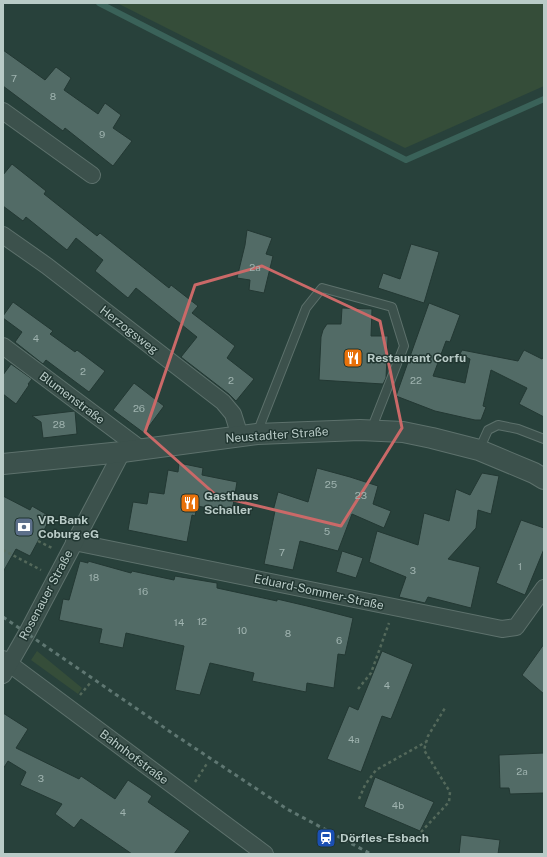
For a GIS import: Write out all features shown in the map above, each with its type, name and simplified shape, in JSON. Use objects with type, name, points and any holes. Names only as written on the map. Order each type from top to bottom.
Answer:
[{"type":"street","points":[[3,111],[92,175]]},
{"type":"street","name":"Herzogsweg","points":[[3,235],[48,266],[223,402],[248,435]]},
{"type":"street","name":"Blumenstraße","points":[[3,346],[132,451]]},
{"type":"street","name":"Neustadter Straße","points":[[3,464],[132,451],[248,435],[371,430],[403,432],[479,450],[534,473],[544,479]]},
{"type":"street","name":"Rosenauer Straße","points":[[5,666],[74,542],[132,451]]},
{"type":"street","name":"Eduard-Sommer-Straße","points":[[74,542],[502,629],[516,627],[544,588]]},
{"type":"street","name":"Bahnhofstraße","points":[[5,666],[265,854]]},
{"type":"lane","points":[[248,435],[306,308],[322,288],[392,306],[404,346],[371,430]]},
{"type":"lane","points":[[479,450],[488,430],[498,425],[544,439]]},
{"type":"path","points":[[38,541],[50,547]]},
{"type":"path","points":[[3,550],[51,584]]},
{"type":"path","points":[[358,689],[371,673],[395,608]]},
{"type":"path","points":[[421,832],[449,802],[450,792],[424,750],[428,736],[444,708]]},
{"type":"path","points":[[359,799],[365,785],[376,770],[426,742]]},
{"type":"highlighted area","points":[[262,266],[380,321],[402,428],[341,526],[217,496],[145,432],[195,285]]},
{"type":"green space","points":[[117,3],[544,3],[544,86],[405,148]]},
{"type":"green space","points":[[37,651],[82,688],[78,694],[31,660]]},
{"type":"building","points":[[3,50],[45,80],[56,67],[71,78],[64,90],[98,114],[105,103],[121,115],[113,128],[132,141],[113,166],[65,128],[63,131],[3,86]]},
{"type":"building","points":[[12,164],[46,191],[44,194],[97,236],[100,233],[169,288],[171,285],[198,306],[192,313],[235,346],[227,358],[254,379],[236,401],[181,357],[197,337],[136,288],[128,298],[95,271],[103,260],[76,238],[67,250],[26,217],[23,221],[3,206],[3,175]]},
{"type":"building","points":[[247,230],[272,238],[266,254],[273,256],[264,293],[249,290],[250,280],[237,278]]},
{"type":"building","points":[[411,244],[439,252],[424,303],[378,288],[383,273],[400,279]]},
{"type":"building","points":[[13,302],[53,331],[50,334],[75,352],[77,350],[105,371],[89,392],[46,360],[43,364],[15,342],[22,332],[3,318]]},
{"type":"building","points":[[429,303],[460,315],[450,342],[446,341],[433,376],[465,383],[470,359],[460,354],[462,350],[518,361],[524,350],[542,359],[544,356],[544,417],[519,404],[527,388],[491,370],[483,406],[486,407],[481,420],[435,411],[396,396]]},
{"type":"building","name":"Restaurant Corfu","points":[[342,308],[372,309],[371,336],[388,336],[386,378],[383,384],[319,380],[321,337],[323,330],[327,324],[341,324]]},
{"type":"building","points":[[11,364],[32,379],[16,404],[3,394],[3,375]]},
{"type":"building","points":[[134,383],[164,406],[144,433],[113,410]]},
{"type":"building","points":[[75,411],[77,434],[43,438],[41,422],[32,416]]},
{"type":"building","name":"Gasthaus Schaller","points":[[179,463],[203,468],[202,475],[237,482],[232,512],[197,506],[195,516],[192,515],[187,542],[128,530],[133,502],[147,504],[149,492],[164,494],[168,470],[178,472]]},
{"type":"building","points":[[317,468],[378,486],[373,504],[391,511],[384,528],[352,514],[338,551],[300,541],[293,570],[264,564],[275,511],[273,511],[278,492],[308,502]]},
{"type":"building","points":[[482,473],[499,476],[491,514],[478,510],[476,528],[448,559],[480,567],[471,608],[428,597],[425,603],[399,597],[406,577],[369,562],[377,531],[418,545],[424,513],[449,521],[456,489],[470,495]]},
{"type":"building","name":"VR-Bank Coburg eG","points":[[3,496],[30,510],[32,506],[51,517],[30,556],[16,549],[3,572]]},
{"type":"building","points":[[521,520],[544,528],[544,549],[525,595],[496,583]]},
{"type":"building","points":[[342,551],[363,558],[356,578],[336,572]]},
{"type":"building","points":[[80,561],[88,563],[88,561],[131,573],[132,571],[174,580],[175,576],[217,583],[217,588],[277,601],[277,599],[353,618],[345,655],[338,654],[334,688],[307,683],[306,692],[252,681],[254,673],[210,663],[200,695],[175,690],[184,646],[126,633],[123,648],[99,643],[102,629],[59,620],[63,599],[69,600]]},
{"type":"building","points":[[544,644],[544,694],[522,675]]},
{"type":"building","points":[[382,651],[413,664],[391,719],[382,716],[361,772],[327,759],[349,706],[358,710]]},
{"type":"building","points":[[3,713],[28,729],[16,748],[79,779],[81,776],[115,799],[128,780],[152,796],[148,802],[190,831],[174,854],[132,854],[81,819],[74,828],[55,814],[62,804],[20,785],[26,772],[8,761],[3,769]]},
{"type":"building","points":[[544,753],[544,793],[510,794],[509,788],[500,788],[499,755]]},
{"type":"building","points":[[375,777],[434,802],[420,831],[364,807]]},
{"type":"building","points":[[461,835],[500,840],[498,854],[459,854]]},
{"type":"waterway","points":[[99,3],[406,160],[544,99]]},
{"type":"railway","points":[[3,617],[175,735],[287,809],[371,854]]},
{"type":"place","name":"Restaurant Corfu","points":[[353,358]]},
{"type":"place","name":"Gasthaus Schaller","points":[[190,503]]},
{"type":"place","name":"VR-Bank Coburg eG","points":[[24,527]]},
{"type":"place","name":"Dörfles-Esbach","points":[[326,838]]}]
